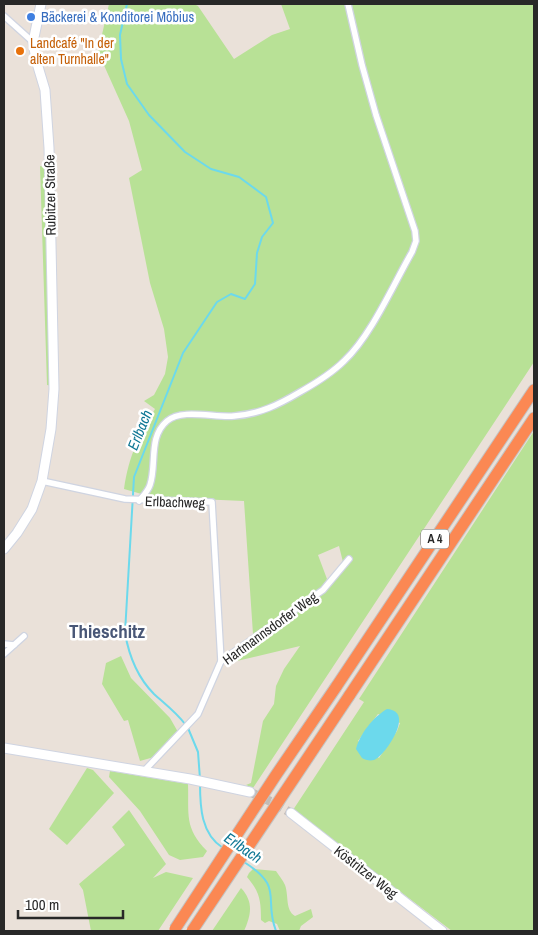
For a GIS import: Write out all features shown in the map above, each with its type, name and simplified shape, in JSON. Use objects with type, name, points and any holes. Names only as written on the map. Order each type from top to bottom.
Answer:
[{"type":"highway","name":"A 4","points":[[174,930],[276,774],[534,390]]},
{"type":"highway","name":"A 4","points":[[192,931],[534,418]]},
{"type":"main road","points":[[33,42],[41,4]]},
{"type":"main road","name":"Rubitzer Straße","points":[[4,550],[32,509],[42,481],[51,429],[54,389],[50,148],[45,90],[33,42]]},
{"type":"main road","points":[[4,748],[190,779],[250,792]]},
{"type":"main road","name":"Köstritzer Weg","points":[[291,812],[442,931]]},
{"type":"street","points":[[137,500],[150,486],[156,439],[168,419],[187,414],[219,417],[251,413],[276,406],[319,381],[346,360],[358,344],[412,252],[416,242],[415,231],[376,115],[348,4]]},
{"type":"street","points":[[4,16],[33,42]]},
{"type":"street","name":"Erlbachweg","points":[[42,481],[125,499],[212,502],[221,661]]},
{"type":"street","name":"Hartmannsdorfer Weg","points":[[144,771],[198,714],[221,661],[323,590],[349,559]]},
{"type":"street","points":[[4,654],[24,636]]},
{"type":"street","points":[[4,644],[14,645]]},
{"type":"green space","points":[[109,4],[194,4],[198,6],[234,59],[272,35],[290,29],[281,4],[534,4],[534,362],[253,788],[246,785],[251,783],[263,721],[274,704],[276,686],[284,669],[300,646],[224,664],[324,591],[343,562],[339,546],[318,555],[327,579],[321,588],[253,634],[244,501],[152,497],[124,489],[135,447],[155,409],[144,401],[154,395],[165,374],[168,357],[164,329],[150,283],[129,178],[142,170],[129,121],[98,52]]},
{"type":"green space","points":[[40,166],[54,170],[59,387],[47,385]]},
{"type":"green space","points":[[534,431],[534,931],[452,931],[293,810],[364,702],[359,699]],"holes":[[[378,714],[400,723],[397,731],[379,758],[358,741]]]},
{"type":"green space","points":[[121,656],[131,678],[170,718],[178,732],[154,757],[140,761],[128,720],[124,721],[102,684],[106,663]]},
{"type":"green space","points":[[87,768],[93,770],[114,793],[67,845],[49,829]]},
{"type":"green space","points":[[110,771],[188,784],[189,820],[194,835],[207,851],[203,857],[180,860],[169,855],[140,811],[109,777]]},
{"type":"green space","points":[[129,810],[166,864],[153,878],[166,872],[193,878],[158,931],[91,931],[83,890],[79,884],[125,845],[112,827]]},
{"type":"green space","points":[[253,869],[276,871],[285,885],[288,906],[295,916],[311,909],[313,917],[301,926],[299,931],[280,931],[277,924],[269,921],[265,923],[261,920],[259,897],[255,887],[247,877]]},
{"type":"green space","points":[[241,888],[250,904],[250,914],[244,931],[212,931]]},
{"type":"water","points":[[387,709],[395,712],[399,718],[395,734],[390,744],[378,757],[374,760],[363,759],[356,749],[361,738],[372,721]]},
{"type":"waterway","name":"Erlbach","points":[[127,4],[120,35],[121,59],[127,84],[149,115],[185,152],[211,169],[239,177],[266,197],[273,223],[262,237],[257,253],[255,284],[245,299],[231,294],[217,302],[183,353],[134,477],[125,633],[131,658],[143,681],[185,724]]},
{"type":"waterway","name":"Erlbach","points":[[188,728],[198,752],[200,779]]},
{"type":"waterway","name":"Erlbach","points":[[200,783],[201,810],[206,828],[223,848]]},
{"type":"waterway","name":"Erlbach","points":[[244,862],[257,871],[269,886],[271,910],[276,931]]},
{"type":"tunnel","points":[[250,792],[291,813]]},
{"type":"place","name":"Bäckerei & Konditorei Möbius","points":[[31,17]]},
{"type":"place","name":"Landcafé \"In der alten Turnhalle\"","points":[[20,51]]},
{"type":"district","name":"Thieschitz","points":[[107,631]]}]
